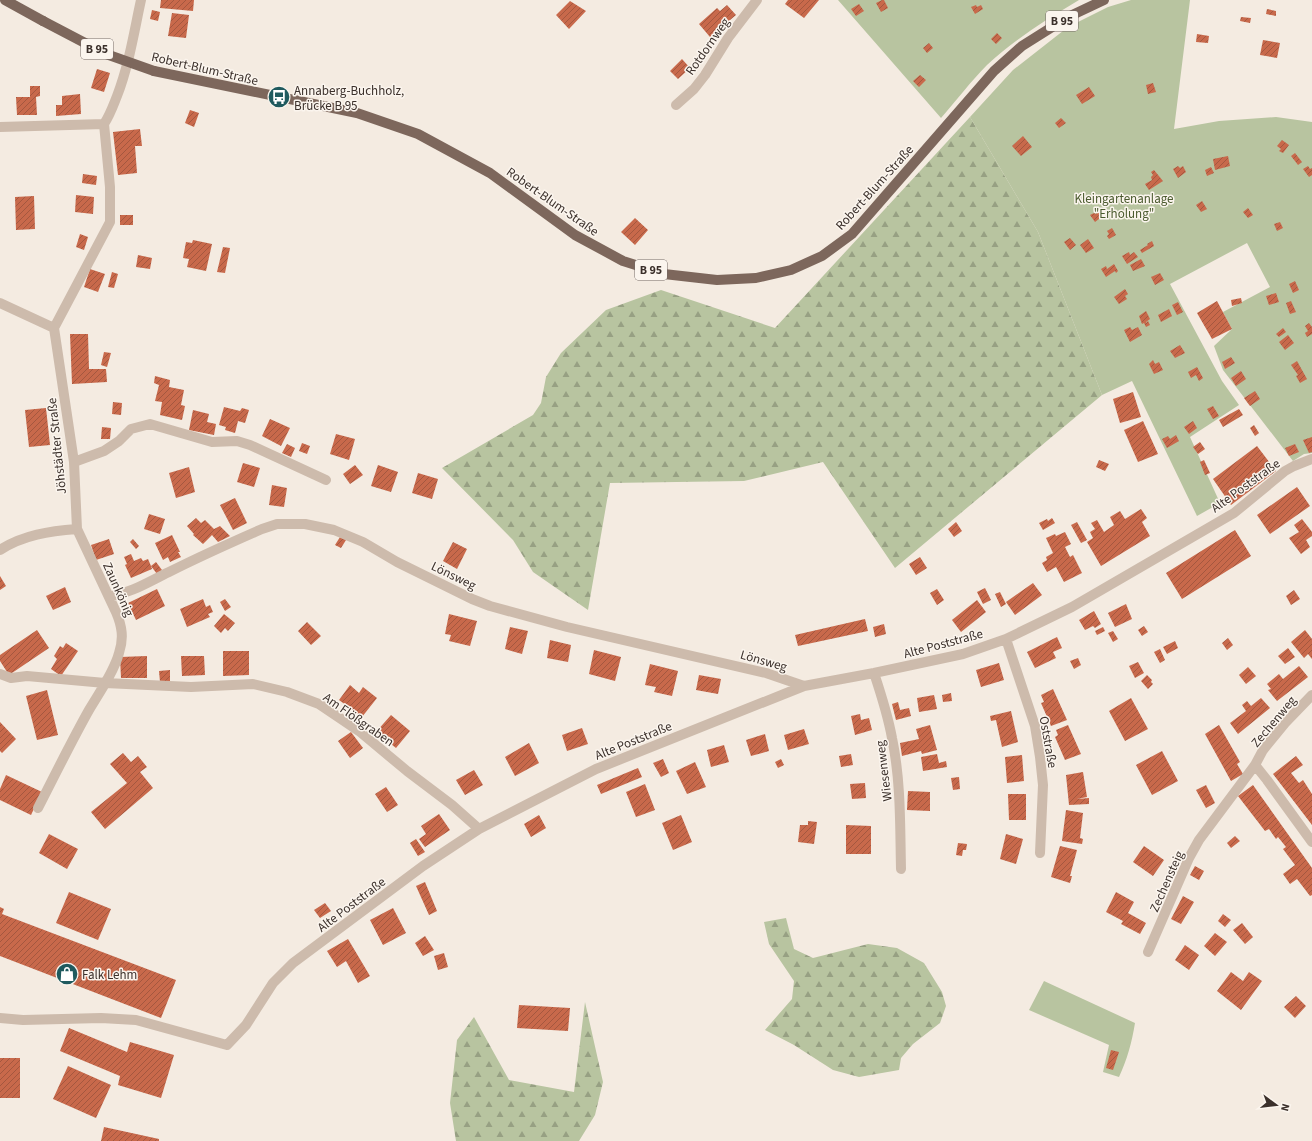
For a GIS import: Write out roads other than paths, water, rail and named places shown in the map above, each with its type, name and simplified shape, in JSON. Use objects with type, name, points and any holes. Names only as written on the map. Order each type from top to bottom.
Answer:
[{"type":"main road","name":"Robert-Blum-Straße","points":[[5,0],[106,54],[154,71],[357,113],[418,134],[490,173],[575,235],[623,261],[664,274],[717,280],[756,278],[791,270],[822,256],[852,234],[994,71],[1022,46],[1061,21],[1104,0]]},
{"type":"street","points":[[0,303],[54,328],[110,222],[110,187],[104,124],[109,117],[123,80],[141,0]]},
{"type":"street","name":"Rotdornweg","points":[[676,105],[694,89],[705,75],[728,38],[757,0]]},
{"type":"street","points":[[0,127],[104,124]]},
{"type":"street","name":"Jöhstädter Straße","points":[[54,328],[74,462],[76,530]]},
{"type":"street","points":[[74,462],[104,451],[119,441],[131,429],[150,424],[212,442],[237,441],[250,445],[326,480]]},
{"type":"street","name":"Alte Poststraße","points":[[0,1018],[23,1020],[101,1018],[136,1020],[227,1045],[246,1025],[273,983],[293,963],[423,866],[479,830],[596,769],[804,686],[963,654],[1006,638],[1072,607],[1234,513],[1285,471],[1312,459]]},
{"type":"street","name":"Lönsweg","points":[[109,597],[124,594],[148,584],[168,572],[262,529],[277,524],[305,524],[334,530],[363,542],[397,562],[490,606],[567,627],[766,674],[804,686]]},
{"type":"street","points":[[0,550],[30,536],[54,530],[76,530]]},
{"type":"street","name":"Zaunkönig","points":[[76,530],[121,623],[123,637],[119,653],[114,668],[105,683]]},
{"type":"street","name":"Oststraße","points":[[1006,638],[1035,726],[1040,757],[1043,785],[1040,853]]},
{"type":"street","name":"Wiesenweg","points":[[874,673],[892,739],[898,781],[901,818],[901,869]]},
{"type":"street","name":"Am Flößgraben","points":[[0,674],[11,678],[27,676],[105,683],[191,687],[253,684],[286,692],[319,704],[359,731],[407,771],[452,805],[479,830]]},
{"type":"street","points":[[38,808],[73,740],[105,683]]},
{"type":"street","name":"Zechenweg","points":[[1211,823],[1255,765],[1263,750],[1312,695]]},
{"type":"street","name":"Zechenweg","points":[[1255,765],[1312,842]]},
{"type":"street","name":"Zechensteig","points":[[1148,952],[1189,858],[1211,823]]},
{"type":"place","name":"Annaberg-Buchholz, Brücke B 95","points":[[279,97]]},
{"type":"place","name":"Falk Lehm","points":[[67,974]]},
{"type":"park label","name":"Kleingartenanlage \"Erholung\"","points":[[1124,206]]}]
